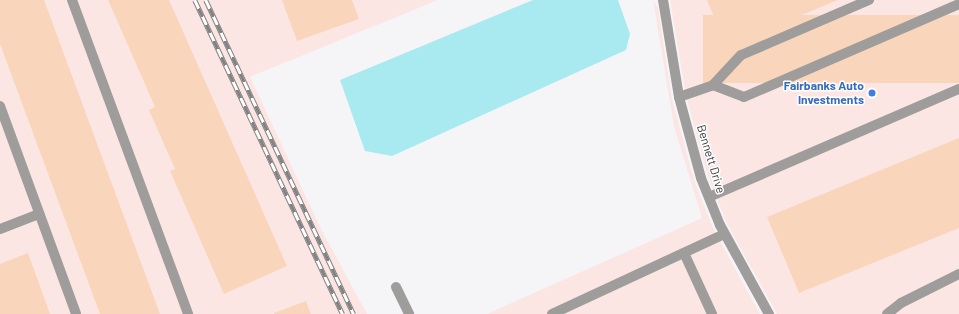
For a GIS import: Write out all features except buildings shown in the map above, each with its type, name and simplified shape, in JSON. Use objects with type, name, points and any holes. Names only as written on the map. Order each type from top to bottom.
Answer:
[{"type":"street","points":[[72,0],[188,314]]},
{"type":"street","name":"Bennett Drive","points":[[663,0],[679,97],[709,198],[724,234],[769,314]]},
{"type":"street","points":[[679,97],[713,85],[740,55],[869,0]]},
{"type":"street","points":[[713,85],[744,97],[959,4]]},
{"type":"street","points":[[709,198],[959,89]]},
{"type":"street","points":[[0,106],[76,314]]},
{"type":"street","points":[[0,229],[39,214]]},
{"type":"street","points":[[552,314],[724,234]]},
{"type":"street","points":[[684,253],[712,314]]},
{"type":"street","points":[[887,314],[900,303],[959,274]]},
{"type":"street","points":[[396,287],[409,314]]},
{"type":"shaded area","points":[[0,0],[438,0],[250,77],[321,229],[367,314],[0,314]]},
{"type":"shaded area","points":[[653,0],[658,8],[672,99],[694,180],[713,228],[760,314],[487,314],[702,218],[674,126]]},
{"type":"shaded area","points":[[670,0],[959,0],[959,314],[777,314],[726,222],[708,176],[686,96]]},
{"type":"water","points":[[533,0],[618,0],[630,34],[626,50],[392,156],[365,151],[340,80]]},
{"type":"railway","points":[[195,0],[343,314]]},
{"type":"railway","points":[[206,0],[354,314]]},
{"type":"place","name":"Fairbanks Auto Investments","points":[[872,93]]}]
